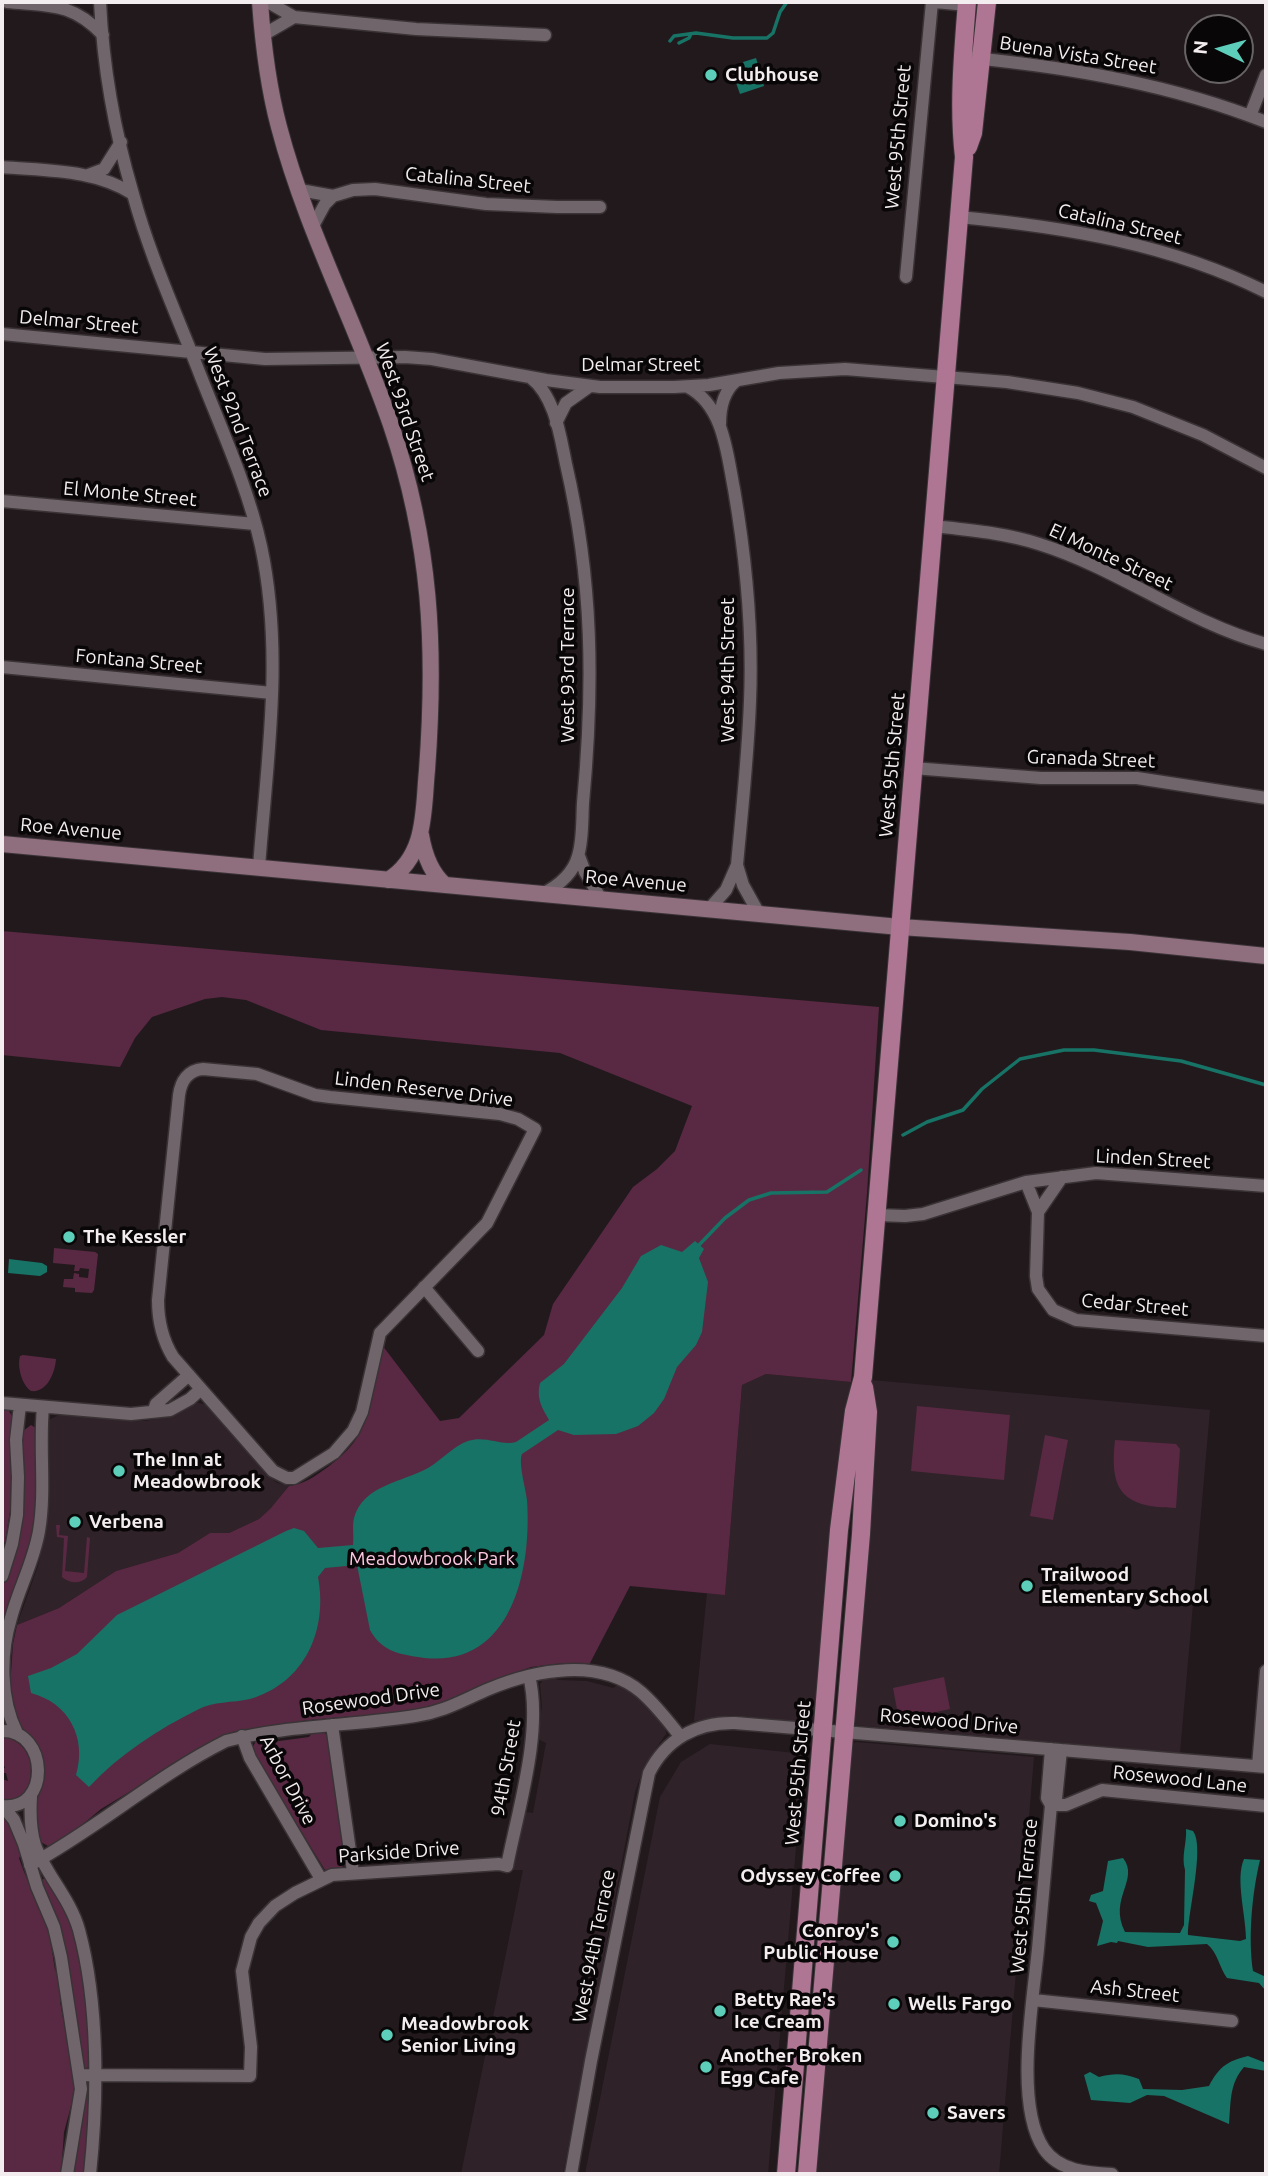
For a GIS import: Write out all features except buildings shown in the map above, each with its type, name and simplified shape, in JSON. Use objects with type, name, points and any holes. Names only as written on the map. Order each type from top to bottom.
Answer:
[{"type":"main road","name":"West 93rd Street","points":[[260,2],[277,118],[313,226],[391,424],[404,465],[422,547],[429,601],[432,687],[421,835],[404,867],[388,880]]},
{"type":"main road","name":"West 95th Street","points":[[964,157],[973,133],[987,2]]},
{"type":"main road","name":"West 95th Street","points":[[786,2174],[839,1531],[855,1411],[863,1377],[964,157],[961,133],[967,3]]},
{"type":"main road","points":[[421,835],[433,870],[445,885]]},
{"type":"main road","name":"Roe Avenue","points":[[2,844],[900,926],[1130,942],[1266,956]]},
{"type":"main road","name":"West 95th Street","points":[[807,2174],[842,1732],[861,1534],[868,1412],[863,1377]]},
{"type":"street","points":[[8,2],[63,7],[79,2]]},
{"type":"street","name":"West 92nd Terrace","points":[[100,2],[103,35],[132,194],[241,478],[255,524],[265,574],[272,626],[272,693],[259,867]]},
{"type":"street","points":[[268,2],[294,17],[416,29],[545,35]]},
{"type":"street","points":[[933,2],[967,3]]},
{"type":"street","name":"West 95th Street","points":[[906,277],[933,2]]},
{"type":"street","points":[[63,7],[103,35]]},
{"type":"street","points":[[263,36],[294,17]]},
{"type":"street","name":"Buena Vista Street","points":[[963,57],[1104,75],[1176,92],[1266,122]]},
{"type":"street","points":[[1250,116],[1266,75]]},
{"type":"street","points":[[84,175],[104,169],[121,142]]},
{"type":"street","points":[[2,167],[84,175],[109,181],[132,194]]},
{"type":"street","name":"Catalina Street","points":[[300,190],[332,196],[353,190],[376,189],[519,207],[600,206]]},
{"type":"street","points":[[313,226],[332,196]]},
{"type":"street","name":"Catalina Street","points":[[959,217],[1026,223],[1124,241],[1184,259],[1266,292]]},
{"type":"street","name":"Delmar Street","points":[[2,334],[265,359],[432,359],[590,386],[688,387],[779,373],[845,369],[1040,386],[1133,407],[1203,435],[1266,468]]},
{"type":"street","name":"West 93rd Terrace","points":[[530,377],[543,390],[556,423],[578,520],[586,575],[591,695],[579,856]]},
{"type":"street","name":"West 94th Street","points":[[720,425],[724,398],[736,381]]},
{"type":"street","points":[[556,423],[566,403],[590,386]]},
{"type":"street","name":"West 94th Street","points":[[688,387],[705,399],[720,425],[741,531],[750,645],[749,725],[737,865],[743,885],[758,912]]},
{"type":"street","name":"El Monte Street","points":[[2,501],[255,524]]},
{"type":"street","name":"El Monte Street","points":[[933,526],[997,533],[1040,544],[1093,565],[1202,621],[1237,636],[1266,644]]},
{"type":"street","name":"Fontana Street","points":[[2,667],[272,693]]},
{"type":"street","name":"Granada Street","points":[[913,768],[1041,778],[1137,778],[1266,798]]},
{"type":"street","points":[[542,894],[563,881],[579,856]]},
{"type":"street","points":[[579,856],[601,899]]},
{"type":"street","points":[[710,908],[726,890],[737,865]]},
{"type":"street","name":"Linden Reserve Drive","points":[[190,1376],[167,1348],[158,1312],[179,1095],[186,1077],[192,1072],[203,1069],[257,1073],[315,1095],[500,1114],[518,1119],[535,1129],[487,1223],[424,1287]]},
{"type":"street","name":"Linden Street","points":[[876,1215],[923,1214],[1026,1182],[1107,1173],[1266,1186]]},
{"type":"street","points":[[1038,1212],[1062,1177]]},
{"type":"street","name":"Cedar Street","points":[[1026,1182],[1038,1212],[1038,1289],[1053,1310],[1076,1320],[1266,1336]]},
{"type":"street","points":[[154,1410],[156,1404],[190,1376],[273,1471],[287,1478],[301,1476],[334,1453],[353,1431],[362,1412],[380,1334],[424,1287],[478,1351]]},
{"type":"street","points":[[2,1403],[114,1413],[170,1410],[201,1389]]},
{"type":"street","points":[[2,1576],[17,1515],[16,1440],[20,1405]]},
{"type":"street","points":[[43,1408],[39,1532],[10,1620],[3,1673],[6,1710],[17,1732],[30,1743],[37,1762],[31,1797],[35,1862],[70,1906],[79,1932],[92,2006],[94,2074],[90,2174]]},
{"type":"street","name":"Rosewood Drive","points":[[35,1862],[211,1748],[226,1741],[242,1736],[447,1710],[490,1689],[551,1671],[585,1671],[616,1678],[640,1691],[680,1736],[706,1725],[723,1722],[1262,1766]]},
{"type":"street","points":[[1262,1766],[1266,1671]]},
{"type":"street","name":"94th Street","points":[[507,1866],[534,1724],[534,1696],[529,1676]]},
{"type":"street","name":"Arbor Drive","points":[[332,1725],[354,1872]]},
{"type":"street","points":[[2,1731],[17,1732]]},
{"type":"street","name":"Arbor Drive","points":[[242,1736],[250,1758],[321,1879]]},
{"type":"street","name":"West 94th Terrace","points":[[570,2174],[647,1783],[654,1764],[663,1751],[680,1736]]},
{"type":"street","name":"West 95th Terrace","points":[[1056,1749],[1047,1798],[1051,1805],[1028,2067],[1030,2098],[1036,2132],[1055,2161],[1091,2173],[1112,2174]]},
{"type":"street","name":"Rosewood Lane","points":[[1051,1805],[1066,1805],[1101,1790],[1266,1806]]},
{"type":"street","points":[[2,1806],[17,1806],[31,1797]]},
{"type":"street","points":[[2,1806],[15,1820],[35,1862],[57,1938],[80,2076],[80,2099],[67,2174]]},
{"type":"street","name":"Parkside Drive","points":[[80,2076],[250,2076],[251,2047],[242,1971],[247,1947],[265,1915],[295,1893],[332,1875],[499,1864],[507,1866]]},
{"type":"street","name":"Ash Street","points":[[1033,2000],[1233,2021]]},
{"type":"shaded area","points":[[756,58],[764,86],[740,94],[735,80],[747,76],[743,62]]},
{"type":"shaded area","points":[[695,1241],[704,1249],[699,1258],[708,1282],[702,1332],[696,1345],[677,1367],[664,1399],[654,1413],[638,1426],[616,1434],[574,1435],[558,1430],[522,1454],[528,1528],[525,1557],[519,1585],[509,1611],[495,1633],[475,1649],[450,1657],[418,1657],[396,1652],[384,1647],[370,1630],[357,1565],[325,1568],[318,1577],[320,1597],[315,1635],[308,1652],[285,1681],[250,1699],[210,1705],[182,1718],[126,1753],[89,1787],[76,1775],[79,1748],[72,1724],[56,1705],[31,1693],[28,1676],[51,1668],[77,1654],[117,1615],[286,1531],[294,1528],[304,1531],[318,1548],[353,1545],[354,1518],[366,1498],[375,1491],[428,1468],[468,1441],[481,1439],[516,1442],[549,1420],[539,1398],[540,1383],[564,1364],[622,1288],[641,1256],[661,1245],[682,1252]]},
{"type":"shaded area","points":[[9,1259],[42,1263],[47,1266],[47,1272],[40,1276],[8,1273]]},
{"type":"shaded area","points":[[766,1374],[851,1382],[816,1715],[800,1722],[732,1715],[694,1721],[707,1593],[725,1594],[742,1385]]},
{"type":"shaded area","name":"Trailwood Elementary School","points":[[871,1380],[1210,1410],[1180,1753],[853,1725]]},
{"type":"shaded area","points":[[195,1402],[207,1405],[271,1478],[277,1483],[289,1486],[259,1519],[229,1533],[210,1533],[178,1553],[116,1571],[59,1608],[17,1625],[38,1566],[45,1536],[49,1420],[59,1415],[146,1421],[171,1415]]},
{"type":"shaded area","points":[[554,1677],[558,1680],[587,1681],[613,1688],[618,1685],[632,1691],[665,1725],[666,1734],[645,1764],[635,1792],[563,2174],[461,2174],[523,1870],[512,1870],[524,1812],[533,1813],[546,1743],[538,1739],[542,1706],[540,1684],[544,1679]]},
{"type":"shaded area","points":[[856,1742],[1034,1757],[999,2174],[816,2174],[827,2046],[826,2017],[850,1745]]},
{"type":"shaded area","points":[[710,1744],[804,1754],[768,2174],[585,2174],[660,1797],[681,1762]]},
{"type":"shaded area","points":[[1186,1829],[1193,1831],[1197,1851],[1188,1935],[1240,1941],[1246,1939],[1241,1887],[1242,1867],[1244,1859],[1260,1860],[1253,1901],[1251,1944],[1253,1971],[1266,1977],[1266,1991],[1259,1983],[1227,1978],[1207,1944],[1148,1947],[1118,1941],[1097,1946],[1103,1921],[1096,1903],[1089,1901],[1091,1895],[1103,1891],[1108,1861],[1123,1858],[1128,1874],[1120,1909],[1125,1932],[1180,1933],[1184,1925]]},
{"type":"shaded area","points":[[1248,2056],[1266,2063],[1266,2071],[1244,2067],[1239,2073],[1232,2094],[1229,2124],[1164,2096],[1147,2095],[1130,2103],[1091,2100],[1084,2075],[1090,2072],[1099,2077],[1124,2075],[1139,2079],[1143,2089],[1182,2090],[1209,2086],[1224,2066]]},
{"type":"green space","name":"Meadowbrook Park","points":[[2,931],[879,1007],[851,1382],[766,1374],[742,1385],[725,1595],[630,1586],[589,1665],[564,1663],[531,1667],[503,1677],[454,1702],[414,1711],[309,1720],[232,1732],[101,1809],[66,1838],[48,1846],[39,1841],[36,1836],[36,1798],[40,1788],[32,1741],[15,1718],[10,1687],[17,1625],[59,1608],[116,1571],[178,1553],[210,1533],[229,1533],[259,1519],[289,1486],[305,1481],[328,1467],[356,1440],[364,1426],[382,1345],[440,1421],[459,1418],[544,1335],[553,1304],[633,1187],[675,1151],[692,1106],[560,1053],[321,1030],[246,1000],[222,997],[205,999],[152,1017],[135,1038],[120,1067],[2,1055]]},
{"type":"green space","points":[[54,1248],[98,1254],[92,1293],[75,1292],[75,1288],[63,1287],[64,1279],[73,1279],[74,1273],[88,1278],[89,1269],[80,1268],[79,1271],[74,1271],[75,1265],[53,1263]]},
{"type":"green space","points":[[20,1356],[56,1359],[52,1376],[42,1389],[31,1391],[25,1385],[19,1365]]},
{"type":"green space","points":[[917,1406],[1010,1415],[1004,1480],[911,1471]]},
{"type":"green space","points":[[2,1409],[9,1411],[13,1418],[14,1480],[11,1484],[5,1542],[2,1544]]},
{"type":"green space","points":[[31,1425],[36,1428],[37,1498],[34,1529],[2,1646],[2,1590],[23,1431]]},
{"type":"green space","points":[[1045,1435],[1068,1440],[1053,1520],[1030,1516]]},
{"type":"green space","points":[[1115,1440],[1176,1444],[1180,1449],[1176,1508],[1144,1504],[1124,1494],[1115,1473]]},
{"type":"green space","points":[[56,1525],[60,1525],[59,1535],[68,1536],[65,1571],[84,1573],[87,1537],[90,1538],[87,1577],[81,1581],[71,1582],[62,1577],[64,1538],[57,1537]]},
{"type":"green space","points":[[944,1677],[950,1709],[899,1720],[893,1688]]},
{"type":"green space","points":[[322,1731],[327,1735],[346,1863],[342,1867],[325,1870],[251,1750],[256,1741],[272,1742],[309,1737],[312,1733]]},
{"type":"green space","points":[[2,1735],[20,1745],[30,1759],[31,1768],[24,1797],[9,1802],[2,1799],[2,1779],[8,1781],[6,1773],[2,1773],[5,1768],[2,1760]]},
{"type":"green space","points":[[2,1813],[11,1823],[22,1853],[19,1858],[45,1921],[55,1970],[58,1972],[62,1999],[60,2002],[76,2087],[64,2132],[61,2174],[2,2174]]},
{"type":"green space","points":[[46,1878],[73,1922],[88,2004],[89,2066],[86,2069],[42,1888],[41,1880]]},
{"type":"green space","points":[[86,2092],[89,2092],[90,2098],[86,2167],[84,2174],[74,2174],[75,2154]]},
{"type":"waterway","points":[[670,41],[674,36],[696,33],[733,38],[767,38],[773,33],[780,12],[787,2]]},
{"type":"waterway","points":[[679,43],[691,34]]},
{"type":"waterway","points":[[903,1135],[927,1122],[963,1110],[982,1089],[1020,1059],[1064,1050],[1094,1050],[1181,1061],[1266,1085]]},
{"type":"waterway","points":[[699,1245],[725,1218],[749,1200],[771,1193],[827,1192],[861,1170]]},
{"type":"place","name":"Clubhouse","points":[[711,75]]},
{"type":"place","name":"The Kessler","points":[[69,1237]]},
{"type":"place","name":"The Inn at Meadowbrook","points":[[119,1471]]},
{"type":"place","name":"Verbena","points":[[75,1522]]},
{"type":"place","name":"Trailwood Elementary School","points":[[1027,1586]]},
{"type":"place","name":"Domino's","points":[[900,1821]]},
{"type":"place","name":"Odyssey Coffee","points":[[895,1876]]},
{"type":"place","name":"Conroy's Public House","points":[[893,1942]]},
{"type":"place","name":"Wells Fargo","points":[[894,2004]]},
{"type":"place","name":"Betty Rae's Ice Cream","points":[[720,2011]]},
{"type":"place","name":"Meadowbrook Senior Living","points":[[387,2035]]},
{"type":"place","name":"Another Broken Egg Cafe","points":[[706,2067]]},
{"type":"place","name":"Savers","points":[[933,2113]]}]
